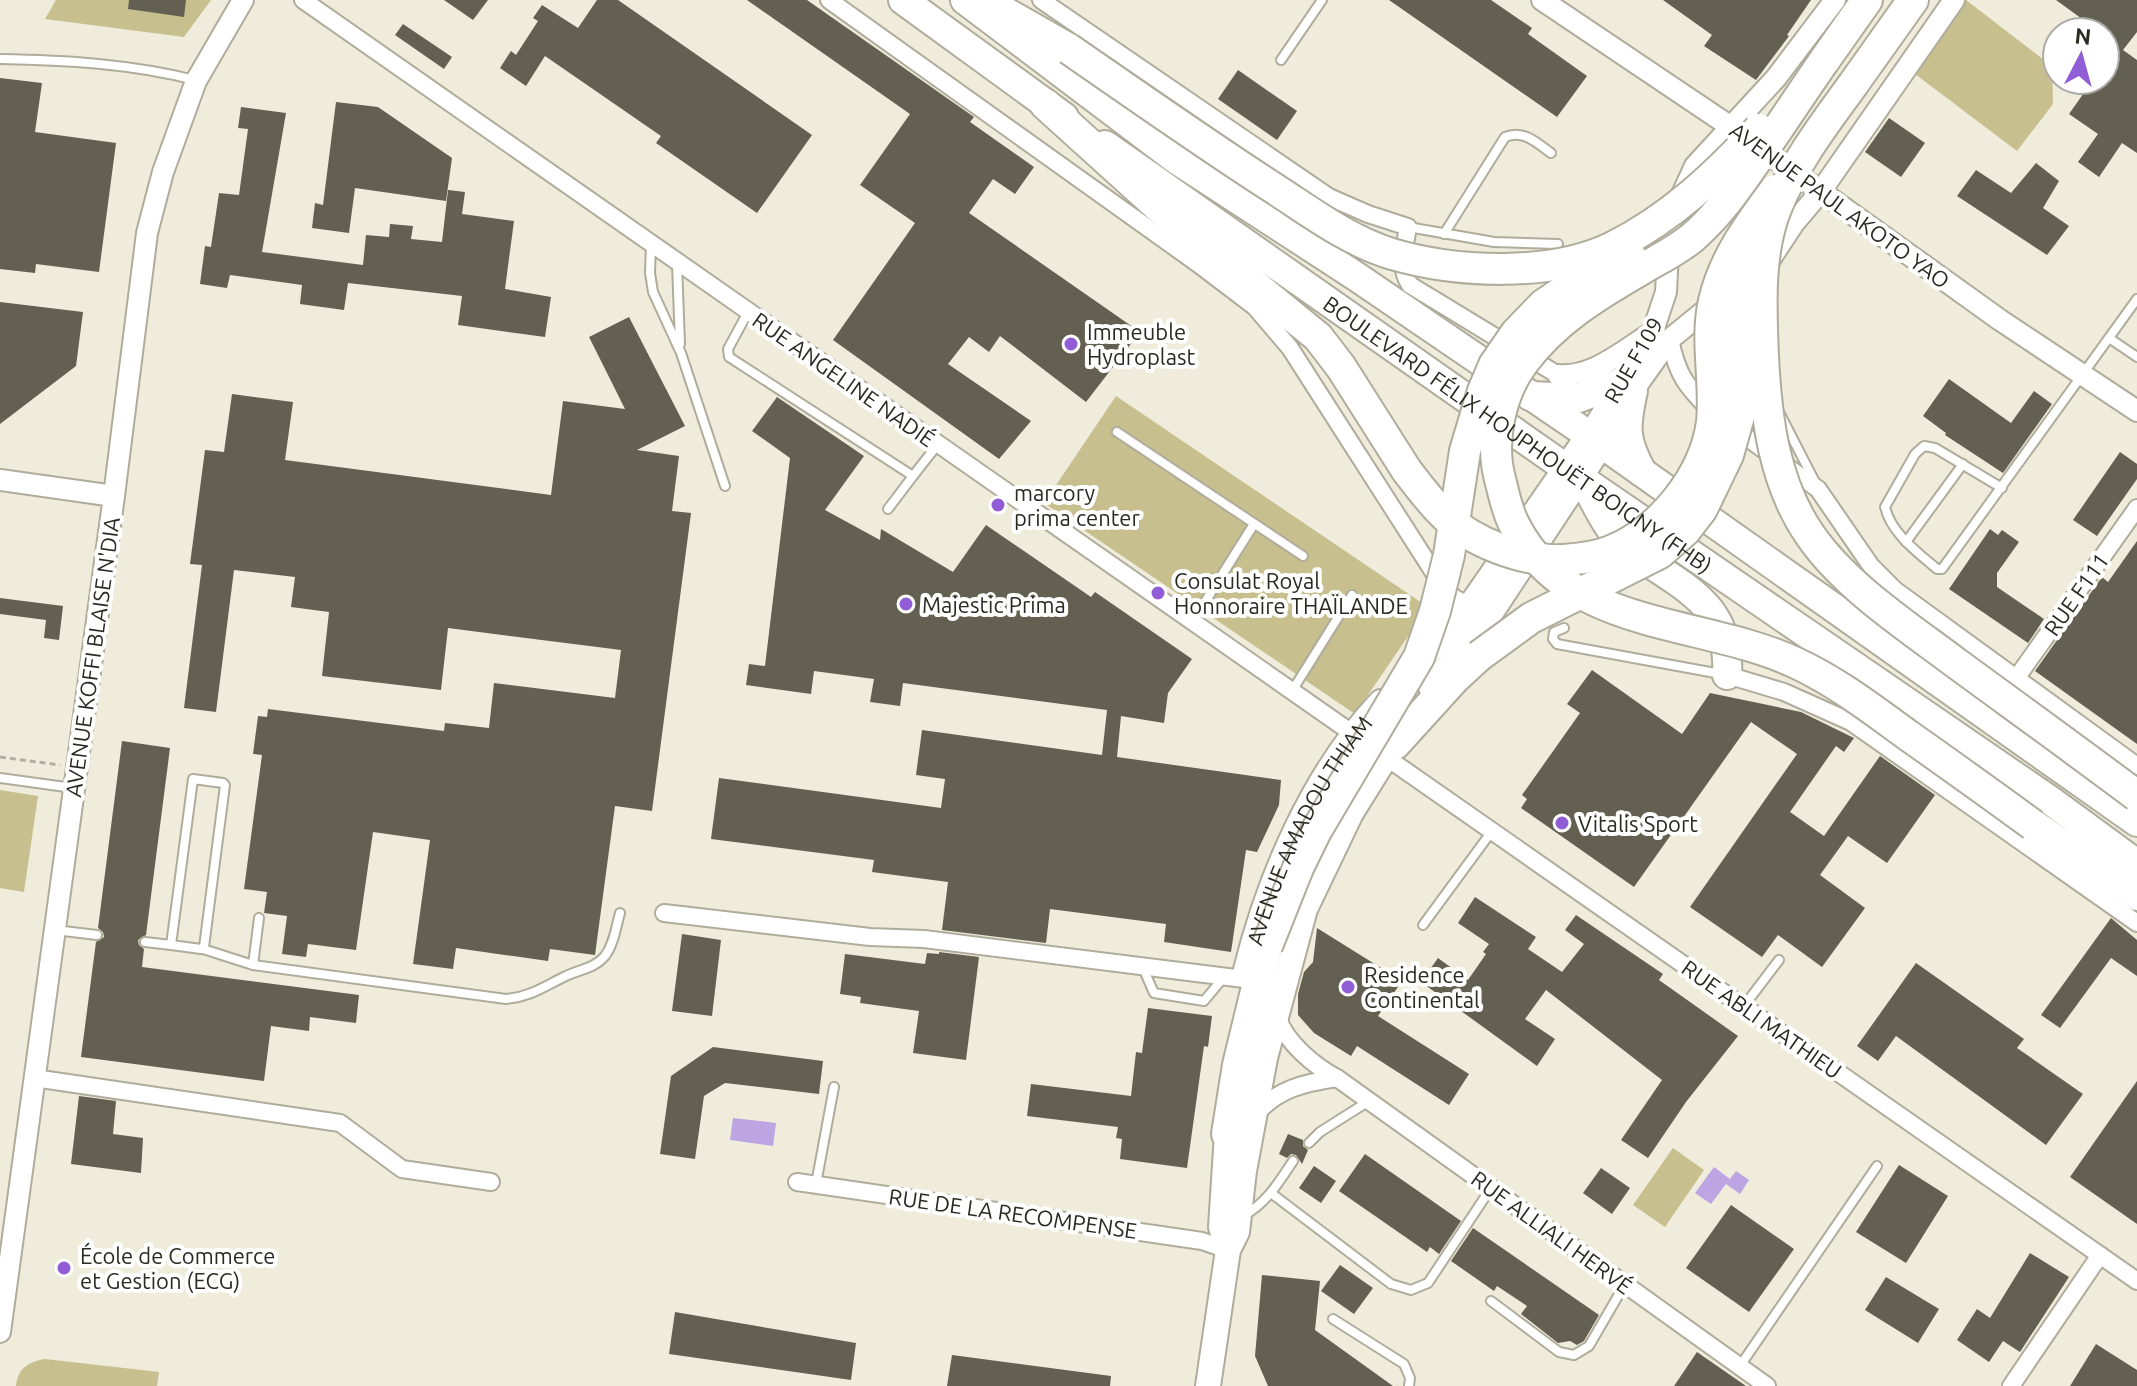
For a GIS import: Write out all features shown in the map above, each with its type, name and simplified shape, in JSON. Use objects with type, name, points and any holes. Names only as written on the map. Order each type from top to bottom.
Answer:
[{"type":"highway","name":"BOULEVARD FÉLIX HOUPHOUËT BOIGNY (FHB)","points":[[903,0],[1045,104],[2051,801],[2137,864]]},
{"type":"highway","name":"BOULEVARD FÉLIX HOUPHOUËT BOIGNY (FHB)","points":[[965,0],[1177,160],[1357,277],[1595,440],[2137,822]]},
{"type":"highway","points":[[983,0],[1069,49],[1252,175],[1358,240],[1391,254],[1482,268],[1535,267],[1574,261],[1611,248],[1656,223],[1718,173],[1824,61]]},
{"type":"highway","points":[[1867,0],[1727,203],[1682,245],[1601,293],[1541,340],[1520,367],[1503,406],[1496,443],[1498,473],[1514,526],[1538,561],[1562,582],[1588,598],[1651,620],[1754,647],[1796,663],[1854,696],[2033,825],[2137,895]]},
{"type":"highway","points":[[1913,0],[1800,159],[1776,208],[1768,238],[1761,312],[1769,422],[1783,480],[1811,536],[1870,599],[2137,796]]},
{"type":"highway","points":[[1045,104],[1160,208],[1318,337],[1341,367],[1407,471],[1443,515],[1470,535],[1525,556],[1550,560],[1584,558],[1612,550],[1655,522],[1674,504],[1693,477],[1706,449],[1712,421],[1713,305],[1721,276],[1732,250],[1854,83]]},
{"type":"highway","points":[[1227,1134],[1238,1065],[1267,946],[1298,868],[1316,831],[1419,657],[1435,611],[1449,555],[1465,451],[1494,365],[1516,333],[1543,305],[1581,279],[1668,239],[1727,203]]},
{"type":"highway","points":[[1390,750],[1479,656],[1531,618],[1660,553],[1685,531],[1702,509],[1728,455],[1739,416],[1737,309],[1740,281],[1755,217]]},
{"type":"highway","points":[[1530,396],[1563,386],[1594,394],[1627,387],[1625,426],[1630,449],[1644,476]]},
{"type":"highway","points":[[1573,472],[1619,539],[1698,597],[1713,615],[1724,636],[1728,654],[1727,675]]},
{"type":"main road","name":"AVENUE AMADOU THIAM","points":[[1208,1386],[1228,1250],[1237,1232],[1254,1117],[1276,1010],[1305,909],[1351,813],[1480,610],[1595,440]]},
{"type":"main road","name":"AVENUE AMADOU THIAM","points":[[1228,1250],[1221,1227],[1234,978],[1270,887],[1319,788],[1354,734],[1371,712],[1480,610]]},
{"type":"street","name":"AVENUE KOFFI BLAISE N'DIA","points":[[0,1332],[6,1239],[34,1078],[55,930],[147,233],[163,172],[196,81],[243,0]]},
{"type":"street","name":"RUE ANGELINE NADIÉ","points":[[303,0],[1354,734],[1390,750]]},
{"type":"street","points":[[829,0],[1255,307],[1290,348],[1445,590],[1480,610]]},
{"type":"street","points":[[1041,0],[1329,197],[1408,227],[1403,264],[1404,276],[1410,285],[1563,386],[1595,440],[1662,335]]},
{"type":"street","name":"AVENUE PAUL AKOTO YAO","points":[[1542,0],[1731,127],[2000,320],[2137,411]]},
{"type":"street","name":"RUE F109","points":[[1662,335],[1669,232],[1673,214],[1695,166],[1776,78],[1835,0]]},
{"type":"street","points":[[1563,386],[1574,376],[1695,317],[1765,267],[1954,0]]},
{"type":"street","points":[[1776,78],[1783,106],[1795,120],[1812,128],[1864,128]]},
{"type":"street","points":[[1695,166],[1713,163],[1736,165],[1764,181],[1779,194],[1794,223]]},
{"type":"street","points":[[1662,335],[1675,366],[1689,387],[1709,409],[1818,489],[1883,579],[2015,680],[2137,766]]},
{"type":"street","points":[[0,480],[114,496]]},
{"type":"street","name":"RUE F111","points":[[2015,680],[2137,508]]},
{"type":"street","points":[[1727,675],[1784,692],[1851,722],[2137,923]]},
{"type":"street","name":"RUE ABLI MATHIEU","points":[[1390,750],[1492,831],[2137,1281]]},
{"type":"street","points":[[664,913],[870,937],[924,939],[1234,978]]},
{"type":"street","name":"RUE ALLIALI HERVÉ","points":[[1276,1010],[1281,1029],[1322,1070],[1767,1386]]},
{"type":"street","points":[[34,1078],[340,1123],[402,1169],[491,1182]]},
{"type":"street","points":[[1254,1117],[1282,1092],[1301,1083],[1337,1078]]},
{"type":"street","name":"RUE DE LA RECOMPENSE","points":[[797,1182],[1202,1241],[1228,1250]]},
{"type":"street","points":[[2011,1386],[2100,1255]]},
{"type":"lane","points":[[1281,60],[1322,0]]},
{"type":"lane","points":[[0,59],[82,62],[170,74],[196,81]]},
{"type":"lane","points":[[1444,234],[1505,137],[1514,133],[1525,135],[1551,153]]},
{"type":"lane","points":[[1408,227],[1494,242],[1558,244]]},
{"type":"lane","points":[[651,243],[653,292],[681,353],[725,486]]},
{"type":"lane","points":[[677,264],[681,353]]},
{"type":"lane","points":[[2002,488],[1935,448],[1924,446],[1915,454],[1885,507],[1906,542],[1937,569],[1942,569],[2002,488],[2137,299]]},
{"type":"lane","points":[[748,312],[728,349],[729,357],[913,476]]},
{"type":"lane","points":[[2109,338],[2137,357]]},
{"type":"lane","points":[[1776,406],[1818,489]]},
{"type":"lane","points":[[1117,432],[1303,556]]},
{"type":"lane","points":[[888,509],[938,444]]},
{"type":"lane","points":[[1906,542],[1963,464]]},
{"type":"lane","points":[[1193,621],[1254,524]]},
{"type":"lane","points":[[1292,691],[1352,595]]},
{"type":"lane","points":[[1564,628],[1554,632],[1553,639],[1557,644],[1727,675]]},
{"type":"lane","points":[[0,778],[75,778]]},
{"type":"lane","points":[[171,945],[192,780],[195,779],[225,785],[203,949]]},
{"type":"lane","points":[[1319,788],[1351,813]]},
{"type":"lane","points":[[1423,925],[1492,831]]},
{"type":"lane","points":[[145,942],[203,949],[253,965],[506,999],[521,998],[569,974],[590,969],[604,957],[613,941],[620,913]]},
{"type":"lane","points":[[253,965],[259,918]]},
{"type":"lane","points":[[55,930],[97,935]]},
{"type":"lane","points":[[1744,1006],[1779,960]]},
{"type":"lane","points":[[1143,967],[1154,993],[1204,1001],[1234,978]]},
{"type":"lane","points":[[816,1184],[834,1087]]},
{"type":"lane","points":[[1309,1143],[1320,1132],[1369,1101]]},
{"type":"lane","points":[[1239,1219],[1255,1210],[1271,1193],[1293,1161]]},
{"type":"lane","points":[[1739,1366],[1877,1166]]},
{"type":"lane","points":[[1271,1193],[1391,1284],[1411,1290],[1428,1283],[1491,1188]]},
{"type":"lane","points":[[1491,1301],[1559,1352],[1574,1355],[1589,1346],[1625,1284]]},
{"type":"lane","points":[[1333,1319],[1404,1364],[1410,1378],[1409,1386]]},
{"type":"path","points":[[0,757],[75,778]]},
{"type":"shaded area","points":[[56,0],[211,0],[184,37],[45,19]]},
{"type":"shaded area","points":[[1966,0],[2041,58],[2041,96],[2053,96],[2053,104],[2017,151],[1911,71]]},
{"type":"shaded area","points":[[1116,396],[1428,607],[1355,714],[1044,503]]},
{"type":"shaded area","points":[[0,790],[38,796],[24,892],[0,888]]},
{"type":"shaded area","points":[[733,1118],[776,1123],[773,1146],[730,1140]]},
{"type":"shaded area","points":[[1673,1148],[1704,1170],[1665,1227],[1633,1205]]},
{"type":"shaded area","points":[[1714,1167],[1730,1179],[1736,1171],[1749,1180],[1740,1194],[1726,1184],[1711,1204],[1695,1193]]},
{"type":"shaded area","points":[[45,1359],[159,1372],[157,1386],[16,1386],[25,1367]]},
{"type":"building","points":[[129,0],[186,0],[184,17],[128,9]]},
{"type":"building","points":[[444,0],[488,0],[473,20]]},
{"type":"building","points":[[597,0],[618,0],[812,135],[757,213],[656,143],[661,136],[545,56],[526,86],[500,68],[511,51],[516,55],[538,21],[533,18],[542,5],[578,28]]},
{"type":"building","points":[[747,0],[807,0],[974,117],[970,122],[1034,167],[1015,194],[993,179],[969,213],[1140,332],[1086,402],[1000,336],[989,352],[969,337],[948,364],[1031,421],[999,459],[833,340],[915,223],[860,185],[910,114]]},
{"type":"building","points":[[1389,0],[1491,0],[1532,28],[1528,34],[1587,76],[1557,117]]},
{"type":"building","points":[[1663,0],[1811,0],[1756,80],[1704,46],[1712,35]]},
{"type":"building","points":[[2056,0],[2137,0],[2137,32],[2123,50],[2137,60],[2137,153],[2122,143],[2099,177],[2078,162],[2098,134],[2069,114],[2082,96],[2121,96],[2121,16],[2078,16]]},
{"type":"building","points":[[403,24],[452,57],[444,69],[395,35]]},
{"type":"building","points":[[1238,70],[1297,111],[1277,140],[1218,99]]},
{"type":"building","points":[[0,78],[42,83],[35,132],[116,143],[99,272],[36,264],[35,273],[0,269]]},
{"type":"building","points":[[336,102],[378,107],[452,158],[446,201],[355,188],[349,233],[312,228],[315,203],[323,205]]},
{"type":"building","points":[[241,107],[286,113],[262,252],[363,265],[366,235],[389,237],[390,224],[413,226],[411,239],[442,242],[448,190],[465,192],[462,214],[514,221],[505,289],[551,297],[545,337],[458,325],[462,296],[348,283],[344,310],[300,304],[302,285],[230,275],[227,288],[200,284],[205,246],[211,247],[219,193],[239,195],[248,129],[238,128]]},
{"type":"building","points":[[1889,118],[1925,143],[1901,177],[1865,152]]},
{"type":"building","points":[[2036,163],[2059,181],[2043,208],[2069,226],[2047,255],[1957,196],[1976,170],[2011,193]]},
{"type":"building","points":[[0,302],[83,312],[76,366],[0,424]]},
{"type":"building","points":[[629,317],[685,426],[637,450],[679,456],[672,511],[691,513],[652,811],[615,806],[595,955],[550,949],[548,961],[456,948],[453,969],[413,964],[430,840],[373,832],[356,950],[308,944],[306,957],[282,954],[287,916],[264,913],[267,892],[244,889],[262,755],[253,754],[258,716],[267,717],[268,709],[444,731],[445,723],[489,728],[494,683],[615,698],[621,650],[448,628],[441,690],[322,676],[329,612],[291,607],[295,577],[234,570],[216,712],[184,708],[202,565],[190,564],[205,450],[224,452],[232,394],[293,402],[285,460],[551,495],[563,401],[625,409],[589,337]]},
{"type":"building","points":[[1949,379],[2011,423],[2034,391],[2052,404],[2003,473],[1945,435],[1923,416]]},
{"type":"building","points":[[777,397],[864,456],[825,510],[880,540],[881,529],[953,572],[986,525],[1091,597],[1095,592],[1192,659],[1168,693],[1164,723],[1121,716],[1117,757],[1281,780],[1279,805],[1257,852],[1246,850],[1231,952],[1164,942],[1166,924],[1050,909],[1046,943],[942,930],[948,882],[872,872],[874,860],[711,839],[719,778],[941,808],[945,779],[916,775],[922,730],[1102,755],[1107,710],[903,683],[900,706],[870,702],[874,679],[814,671],[811,694],[746,685],[749,664],[765,666],[790,458],[752,431]]},
{"type":"building","points":[[2120,452],[2137,464],[2137,479],[2097,536],[2073,520]]},
{"type":"building","points":[[1990,529],[1998,535],[2002,530],[2019,542],[1997,573],[1997,587],[2044,619],[2028,643],[1949,589]]},
{"type":"building","points":[[2137,541],[2137,744],[2035,671],[2102,577],[2108,582]]},
{"type":"building","points":[[0,598],[63,606],[59,640],[44,638],[46,620],[0,614]]},
{"type":"building","points":[[1592,670],[1682,734],[1710,693],[1801,712],[1854,738],[1844,752],[1836,746],[1790,812],[1824,836],[1880,756],[1935,795],[1887,863],[1848,836],[1820,875],[1865,908],[1822,967],[1778,935],[1762,957],[1690,907],[1797,754],[1751,722],[1634,887],[1521,808],[1527,799],[1522,795],[1580,713],[1567,704]]},
{"type":"building","points":[[122,741],[170,748],[146,935],[138,940],[144,949],[142,967],[359,995],[356,1023],[310,1017],[309,1031],[271,1026],[264,1081],[81,1057],[96,942],[104,937],[98,928]]},
{"type":"building","points":[[1475,897],[1536,937],[1528,949],[1562,972],[1584,944],[1565,930],[1576,915],[1663,974],[1659,980],[1738,1036],[1686,1102],[1648,1158],[1621,1140],[1662,1080],[1546,990],[1525,1019],[1555,1039],[1537,1066],[1421,982],[1438,958],[1468,980],[1486,954],[1483,952],[1489,944],[1458,923]]},
{"type":"building","points":[[2111,918],[2137,940],[2137,976],[2111,958],[2060,1028],[2041,1015]]},
{"type":"building","name":"Residence Continental","points":[[1317,928],[1402,981],[1378,1016],[1469,1074],[1449,1105],[1357,1046],[1351,1056],[1314,1033],[1298,1015],[1298,994],[1304,972],[1313,962]]},
{"type":"building","points":[[682,934],[721,940],[712,1016],[672,1011]]},
{"type":"building","points":[[927,953],[979,957],[966,1060],[913,1053],[919,1011],[860,1003],[861,997],[840,994],[845,954],[925,964]]},
{"type":"building","points":[[1916,963],[2024,1039],[2017,1048],[2083,1094],[2046,1145],[1896,1036],[1878,1061],[1857,1046]]},
{"type":"building","points":[[1148,1008],[1212,1016],[1208,1047],[1204,1046],[1187,1168],[1120,1159],[1122,1139],[1116,1138],[1118,1127],[1027,1116],[1031,1084],[1131,1096],[1136,1052],[1142,1053]]},
{"type":"building","points":[[713,1047],[823,1061],[819,1094],[725,1083],[704,1096],[695,1159],[660,1154],[671,1076]]},
{"type":"building","points":[[2137,1081],[2137,1224],[2070,1177]]},
{"type":"building","points":[[79,1096],[116,1101],[113,1134],[143,1138],[141,1173],[71,1164]]},
{"type":"building","points":[[1288,1134],[1303,1140],[1303,1146],[1308,1150],[1302,1164],[1296,1155],[1291,1154],[1287,1158],[1279,1154]]},
{"type":"building","points":[[1365,1154],[1461,1221],[1439,1254],[1430,1247],[1427,1252],[1339,1191]]},
{"type":"building","points":[[1899,1165],[1948,1196],[1906,1263],[1856,1232]]},
{"type":"building","points":[[1314,1166],[1336,1181],[1321,1203],[1299,1188]]},
{"type":"building","points":[[1601,1168],[1630,1188],[1612,1214],[1583,1193]]},
{"type":"building","points":[[1731,1205],[1794,1249],[1749,1312],[1686,1268]]},
{"type":"building","points":[[1473,1228],[1599,1315],[1584,1341],[1577,1345],[1570,1341],[1558,1343],[1521,1314],[1527,1306],[1497,1286],[1494,1291],[1451,1261]]},
{"type":"building","points":[[2030,1253],[2069,1277],[2020,1352],[2003,1341],[1989,1362],[1957,1340],[1977,1309],[1990,1318]]},
{"type":"building","points":[[1340,1265],[1373,1288],[1354,1314],[1321,1291]]},
{"type":"building","points":[[1262,1275],[1320,1281],[1315,1330],[1393,1386],[1268,1386],[1255,1356]]},
{"type":"building","points":[[1886,1277],[1939,1309],[1918,1343],[1865,1310]]},
{"type":"building","points":[[675,1312],[856,1343],[851,1380],[669,1354]]},
{"type":"building","points":[[2096,1344],[2137,1370],[2137,1386],[2070,1386]]},
{"type":"building","points":[[1697,1352],[1746,1386],[1674,1386]]},
{"type":"building","points":[[952,1355],[1111,1376],[1110,1386],[947,1386]]},
{"type":"place","name":"Immeuble Hydroplast","points":[[1071,344]]},
{"type":"place","name":"marcory prima center","points":[[998,505]]},
{"type":"place","name":"Consulat Royal Honnoraire THAÏLANDE","points":[[1158,593]]},
{"type":"place","name":"Majestic Prima","points":[[906,604]]},
{"type":"place","name":"Vitalis Sport","points":[[1562,823]]},
{"type":"place","name":"Residence Continental","points":[[1348,987]]},
{"type":"place","name":"École de Commerce et Gestion (ECG)","points":[[64,1268]]}]
